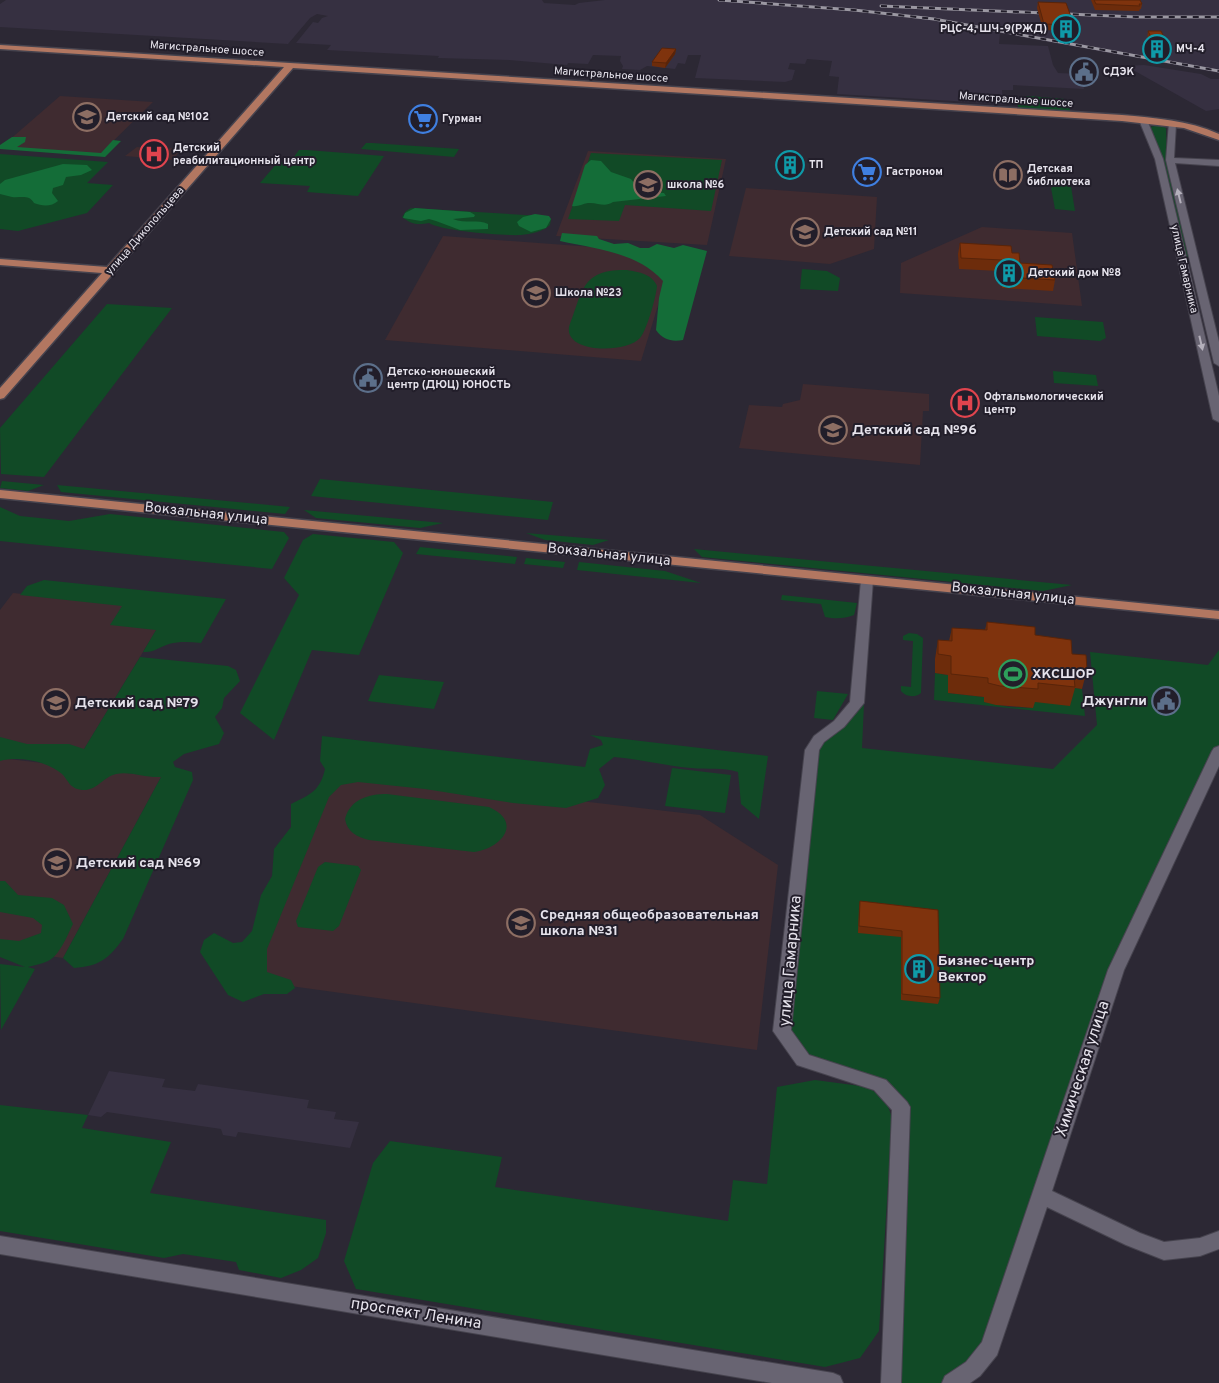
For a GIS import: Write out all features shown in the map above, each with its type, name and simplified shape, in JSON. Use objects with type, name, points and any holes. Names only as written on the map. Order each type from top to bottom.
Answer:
[{"type":"main road","name":"Магистральное шоссе","points":[[0,47],[1143,120],[1208,131],[1219,137]]},
{"type":"main road","name":"улица Дикопольцева","points":[[0,396],[290,66]]},
{"type":"main road","points":[[0,262],[110,270]]},
{"type":"main road","name":"Вокзальная улица","points":[[0,494],[1219,615]]},
{"type":"street","name":"улица Гамарника","points":[[1143,120],[1156,136],[1159,159],[1219,419]]},
{"type":"street","name":"улица Гамарника","points":[[1172,124],[1170,160],[1219,362]]},
{"type":"street","points":[[1156,136],[1172,139]]},
{"type":"street","points":[[1170,160],[1219,163]]},
{"type":"street","name":"улица Гамарника","points":[[867,580],[858,703],[838,724],[819,739],[812,750],[782,1031],[803,1060],[880,1085],[900,1107],[891,1383]]},
{"type":"street","name":"Химическая улица","points":[[952,1383],[973,1369],[990,1348],[1116,970],[1219,751]]},
{"type":"street","points":[[1041,1195],[1133,1239],[1164,1251],[1200,1247],[1219,1240]]},
{"type":"street","name":"проспект Ленина","points":[[0,1245],[833,1383]]},
{"type":"shaded area","points":[[6,0],[542,0],[544,3],[575,5],[605,0],[1219,0],[1219,73],[1000,33],[999,44],[1048,46],[1053,65],[1058,73],[1081,74],[1084,89],[1013,85],[1013,90],[1002,90],[1003,104],[837,94],[839,77],[829,76],[832,61],[807,59],[805,64],[790,63],[788,69],[795,70],[792,80],[785,82],[695,78],[701,55],[688,55],[685,64],[678,63],[675,69],[647,66],[640,70],[622,69],[621,56],[593,55],[588,64],[568,63],[567,65],[327,50],[331,45],[296,43],[313,22],[318,23],[322,18],[328,16],[317,14],[310,18],[288,44],[0,27],[0,4]]},
{"type":"shaded area","points":[[1144,65],[1201,74],[1211,79],[1219,79],[1219,109],[1206,111],[1126,66]]},
{"type":"shaded area","name":"Детский сад №102","points":[[60,96],[153,102],[99,155],[0,148]]},
{"type":"shaded area","name":"Детский реабилитационный центр","points":[[137,147],[162,150],[183,148],[172,160],[125,156]]},
{"type":"shaded area","name":"школа №6","points":[[588,151],[726,159],[707,245],[556,236]]},
{"type":"shaded area","name":"Детский сад №11","points":[[746,188],[877,197],[874,249],[830,264],[729,256]]},
{"type":"shaded area","points":[[982,227],[1072,233],[1082,306],[900,293],[901,263]]},
{"type":"shaded area","name":"Школа №23","points":[[443,236],[674,253],[641,361],[385,340]]},
{"type":"shaded area","name":"Детский сад №96","points":[[803,384],[929,394],[929,411],[923,411],[920,465],[739,448],[749,405],[782,407],[783,404],[800,400]]},
{"type":"shaded area","name":"Детский сад №79","points":[[13,593],[169,609],[78,759],[0,749],[0,610]]},
{"type":"shaded area","name":"Детский сад №69","points":[[0,758],[161,777],[63,958],[0,949]]},
{"type":"shaded area","name":"Средняя общеобразовательная школа №31","points":[[335,772],[700,815],[778,865],[757,1050],[246,980]]},
{"type":"shaded area","points":[[109,1071],[165,1079],[162,1087],[195,1091],[198,1084],[309,1100],[307,1108],[336,1112],[334,1119],[359,1122],[350,1148],[238,1132],[236,1137],[223,1135],[221,1129],[107,1112],[101,1117],[88,1115]]},
{"type":"green space","points":[[1020,97],[1065,99],[1070,106],[1070,111],[1019,109],[1016,100]]},
{"type":"green space","points":[[1159,125],[1166,128],[1167,159],[1189,261],[1186,261],[1150,127]]},
{"type":"green space","points":[[12,137],[26,137],[25,142],[17,147],[101,153],[113,140],[121,141],[105,157],[0,149],[0,145]]},
{"type":"green space","points":[[366,143],[459,149],[454,157],[361,149]]},
{"type":"green space","points":[[299,150],[384,156],[358,196],[307,192],[310,186],[260,183],[278,162],[290,162]]},
{"type":"green space","name":"школа №6","points":[[591,153],[722,160],[711,211],[625,205],[619,221],[568,219]]},
{"type":"green space","points":[[0,154],[108,162],[87,183],[113,185],[87,213],[18,231],[0,229]]},
{"type":"green space","points":[[591,160],[601,161],[611,172],[631,179],[640,191],[664,193],[666,196],[613,202],[607,205],[588,203],[572,206],[585,165]]},
{"type":"green space","points":[[63,164],[87,165],[92,170],[81,175],[66,177],[63,185],[53,188],[52,193],[58,201],[55,203],[40,205],[27,197],[12,197],[0,194],[0,184],[5,180]]},
{"type":"green space","points":[[1059,177],[1070,180],[1075,211],[1055,209],[1051,188],[1059,183]]},
{"type":"green space","points":[[411,208],[542,216],[551,219],[550,225],[532,233],[521,235],[488,234],[459,231],[429,223],[412,223],[402,217]]},
{"type":"green space","points":[[415,208],[470,212],[475,215],[474,217],[453,219],[488,224],[488,229],[460,230],[429,219],[421,221],[403,218],[405,213]]},
{"type":"green space","points":[[535,214],[549,216],[551,219],[546,228],[531,232],[519,226],[517,222],[523,217]]},
{"type":"green space","points":[[562,233],[597,236],[599,239],[614,244],[628,243],[640,248],[649,248],[657,244],[674,248],[683,245],[707,251],[683,340],[668,340],[656,330],[659,298],[663,281],[653,271],[615,253],[560,241]]},
{"type":"green space","points":[[802,269],[827,271],[840,278],[838,291],[800,289]]},
{"type":"green space","points":[[627,270],[648,276],[657,286],[651,313],[643,334],[633,343],[611,348],[586,346],[577,342],[570,336],[569,327],[581,293],[586,285],[600,273]]},
{"type":"green space","points":[[107,304],[172,308],[44,477],[1,474],[0,428]]},
{"type":"green space","points":[[1035,317],[1103,322],[1106,338],[1100,341],[1037,336]]},
{"type":"green space","points":[[1053,371],[1096,375],[1098,386],[1054,383]]},
{"type":"green space","points":[[320,479],[553,502],[548,520],[311,496]]},
{"type":"green space","points":[[2,481],[44,485],[28,491],[0,488]]},
{"type":"green space","points":[[57,485],[290,507],[285,514],[61,492]]},
{"type":"green space","points":[[0,507],[20,516],[69,521],[110,514],[284,532],[289,538],[272,569],[0,541]]},
{"type":"green space","points":[[304,510],[443,523],[420,528],[316,518]]},
{"type":"green space","points":[[526,533],[609,540],[593,545],[545,540]]},
{"type":"green space","points":[[313,534],[394,542],[403,553],[359,655],[312,650],[274,740],[240,713],[299,595],[284,578],[303,540]]},
{"type":"green space","points":[[420,547],[517,557],[515,564],[416,554]]},
{"type":"green space","points":[[694,549],[1072,585],[1043,591],[702,557]]},
{"type":"green space","points":[[526,558],[565,562],[563,568],[524,564]]},
{"type":"green space","points":[[579,562],[665,571],[701,583],[577,570]]},
{"type":"green space","points":[[44,580],[226,599],[201,643],[173,643],[153,651],[143,652],[156,630],[110,625],[122,606],[20,595],[27,586]]},
{"type":"green space","points":[[782,595],[857,603],[854,615],[832,618],[825,617],[821,604],[781,600]]},
{"type":"green space","points":[[909,633],[917,634],[923,638],[921,693],[913,696],[905,695],[901,691],[901,686],[911,687],[913,641],[903,640],[903,636]]},
{"type":"green space","points":[[1219,650],[1219,751],[1116,970],[990,1348],[952,1383],[891,1383],[901,1107],[880,1085],[803,1060],[782,1031],[812,750],[857,703],[864,704],[862,748],[1053,769],[1097,725],[1090,652],[1208,665]]},
{"type":"green space","points":[[140,657],[228,666],[236,670],[240,681],[224,698],[222,708],[215,717],[224,733],[219,744],[184,754],[173,762],[175,767],[192,772],[193,780],[123,939],[113,952],[103,960],[91,965],[74,968],[63,958],[161,777],[127,773],[116,774],[92,788],[82,790],[72,786],[56,770],[41,763],[24,759],[0,761],[0,737],[27,744],[69,744],[84,749]]},
{"type":"green space","points":[[935,673],[948,675],[948,693],[984,697],[984,702],[1009,707],[1033,708],[1033,702],[1069,687],[1082,689],[1085,716],[934,700]]},
{"type":"green space","points":[[379,675],[444,682],[434,709],[368,701]]},
{"type":"green space","points":[[817,691],[848,694],[833,720],[814,718]]},
{"type":"green space","points":[[590,735],[768,756],[759,819],[741,804],[738,772],[697,769],[614,757],[599,769],[605,785],[598,798],[566,808],[513,803],[425,789],[358,782],[341,785],[329,797],[267,949],[267,972],[291,980],[295,988],[287,994],[264,994],[243,1002],[228,995],[200,952],[204,940],[214,933],[233,943],[242,942],[252,931],[261,895],[272,876],[274,849],[291,827],[291,804],[314,791],[323,776],[325,769],[320,761],[322,736],[585,767],[590,749],[603,745],[601,740]]},
{"type":"green space","points":[[672,768],[731,775],[725,813],[665,806]]},
{"type":"green space","points":[[387,794],[489,807],[499,813],[505,820],[507,827],[505,834],[493,845],[484,850],[474,852],[369,840],[350,831],[345,819],[356,802],[374,795]]},
{"type":"green space","points":[[325,862],[358,866],[361,870],[339,926],[333,931],[298,927],[296,921],[318,867]]},
{"type":"green space","points":[[0,881],[5,881],[18,895],[52,898],[64,905],[73,924],[63,945],[52,958],[46,962],[28,967],[35,969],[1,1030],[0,964],[25,967],[0,957],[0,939],[19,941],[41,933],[42,925],[33,918],[0,912]]},
{"type":"green space","points":[[815,1080],[868,1087],[886,1100],[892,1118],[879,1331],[860,1358],[825,1367],[356,1289],[344,1261],[373,1163],[390,1141],[502,1157],[495,1187],[728,1221],[733,1180],[767,1184],[777,1087]]},
{"type":"green space","points":[[0,1105],[88,1115],[82,1128],[171,1142],[150,1193],[326,1220],[326,1233],[318,1258],[301,1270],[281,1278],[239,1270],[236,1262],[183,1254],[164,1258],[0,1231]]},
{"type":"building","points":[[1094,0],[1140,0],[1142,4],[1139,4],[1140,6],[1096,4]]},
{"type":"building","points":[[1038,2],[1066,3],[1074,25],[1044,24]]},
{"type":"building","points":[[1148,31],[1161,31],[1168,45],[1155,45]]},
{"type":"building","points":[[662,48],[676,49],[666,63],[652,62]]},
{"type":"building","points":[[960,243],[1011,246],[1012,253],[1019,253],[1020,263],[1052,265],[1055,280],[1004,277],[1002,260],[961,258]]},
{"type":"building","points":[[987,622],[1035,627],[1035,635],[1071,640],[1072,654],[1086,655],[1087,670],[1073,668],[1075,687],[1038,683],[1038,689],[1000,686],[988,683],[988,678],[951,674],[951,656],[938,654],[938,640],[952,641],[952,628],[987,630]]},
{"type":"building","name":"Бизнес-центр Вектор","points":[[860,901],[938,910],[940,998],[902,994],[902,931],[859,926]]},
{"type":"railway","points":[[719,0],[854,10],[934,19],[1219,71]]},
{"type":"railway","points":[[881,6],[1136,17],[1219,17]]},
{"type":"place","name":"РЦС-4, ШЧ-9(РЖД)","points":[[1066,29]]},
{"type":"place","name":"МЧ-4","points":[[1157,49]]},
{"type":"place","name":"СДЭК","points":[[1084,72]]},
{"type":"place","name":"Детский сад №102","points":[[87,117]]},
{"type":"place","name":"Гурман","points":[[423,119]]},
{"type":"place","name":"Детский реабилитационный центр","points":[[154,154]]},
{"type":"place","name":"ТП","points":[[790,165]]},
{"type":"place","name":"Гастроном","points":[[867,172]]},
{"type":"place","name":"Детская библиотека","points":[[1008,175]]},
{"type":"place","name":"школа №6","points":[[648,185]]},
{"type":"place","name":"Детский сад №11","points":[[805,232]]},
{"type":"place","name":"Детский дом №8","points":[[1009,273]]},
{"type":"place","name":"Школа №23","points":[[536,293]]},
{"type":"place","name":"Детско-юношеский центр (ДЮЦ) ЮНОСТЬ","points":[[368,378]]},
{"type":"place","name":"Офтальмологический центр","points":[[965,403]]},
{"type":"place","name":"Детский сад №96","points":[[833,430]]},
{"type":"place","name":"ХКСШОР","points":[[1013,674]]},
{"type":"place","name":"Джунгли","points":[[1166,701]]},
{"type":"place","name":"Детский сад №79","points":[[56,703]]},
{"type":"place","name":"Детский сад №69","points":[[57,863]]},
{"type":"place","name":"Средняя общеобразовательная школа №31","points":[[521,923]]},
{"type":"place","name":"Бизнес-центр Вектор","points":[[919,969]]}]
